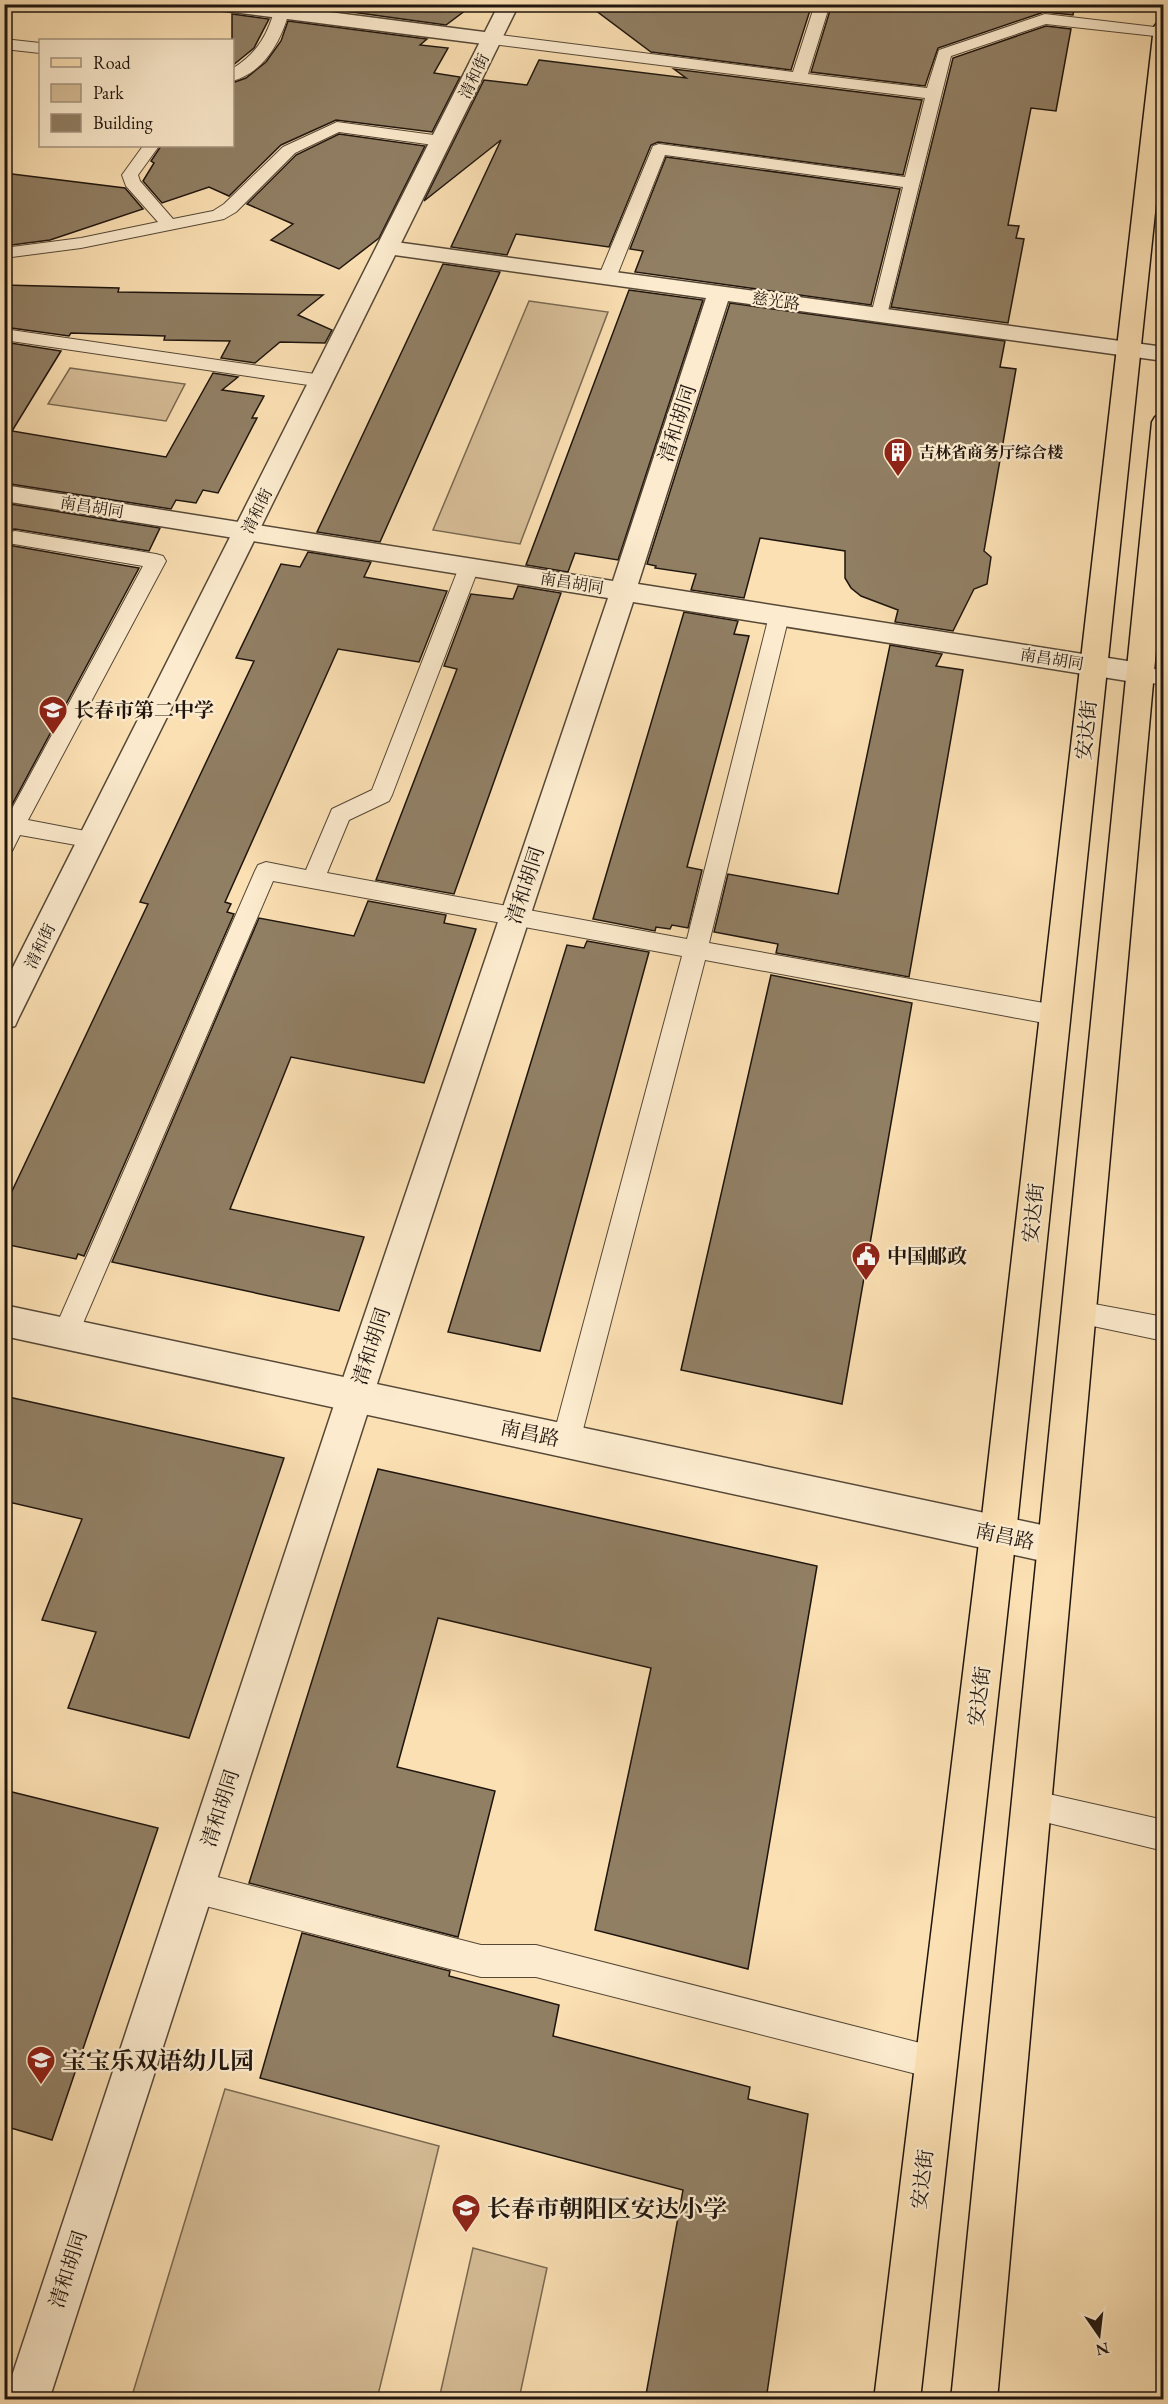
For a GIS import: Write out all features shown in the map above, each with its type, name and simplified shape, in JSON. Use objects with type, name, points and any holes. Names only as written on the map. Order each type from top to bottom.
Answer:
[{"type":"main road","name":"安达街","points":[[897,2400],[998,1534],[1164,27]]},
{"type":"main road","points":[[974,2400],[1078,1312],[1152,676],[1164,422]]},
{"type":"street","points":[[217,4],[283,9],[492,39]]},
{"type":"street","name":"清和街","points":[[4,1017],[509,4]]},
{"type":"street","name":"慈光路","points":[[388,248],[1164,354]]},
{"type":"street","name":"清和胡同","points":[[26,2400],[355,1396],[623,591],[719,293]]},
{"type":"street","name":"南昌胡同","points":[[4,493],[1152,676]]},
{"type":"street","name":"南昌路","points":[[4,1320],[1056,1546]]},
{"type":"lane","points":[[800,77],[823,4]]},
{"type":"lane","points":[[234,74],[256,62],[275,36],[283,9]]},
{"type":"lane","points":[[880,315],[944,53],[1045,19],[1163,33]]},
{"type":"lane","points":[[492,39],[934,94]]},
{"type":"lane","points":[[4,44],[39,48]]},
{"type":"lane","points":[[4,253],[81,243],[218,214],[230,208],[289,150],[337,127],[441,141]]},
{"type":"lane","points":[[150,147],[130,175],[132,182],[169,225]]},
{"type":"lane","points":[[607,278],[659,149],[912,183]]},
{"type":"lane","points":[[4,334],[322,381]]},
{"type":"lane","points":[[15,538],[156,561],[8,831],[93,840]]},
{"type":"lane","points":[[313,880],[340,816],[381,795],[469,567]]},
{"type":"lane","points":[[566,1441],[696,949],[779,616]]},
{"type":"lane","points":[[66,1333],[266,871],[1055,1015]]},
{"type":"lane","points":[[1078,1312],[1164,1329]]},
{"type":"lane","points":[[1031,1805],[1164,1836]]},
{"type":"lane","points":[[194,1887],[481,1961],[536,1961],[936,2063]]},
{"type":"green space","points":[[529,301],[608,312],[520,544],[433,530]]},
{"type":"green space","points":[[70,368],[185,384],[166,421],[48,404]]},
{"type":"green space","points":[[225,2089],[439,2146],[377,2399],[131,2399]]},
{"type":"green space","points":[[473,2248],[547,2268],[519,2399],[439,2399]]},
{"type":"building","points":[[293,4],[474,4],[446,25]]},
{"type":"building","points":[[587,4],[812,4],[791,70],[651,52]]},
{"type":"building","points":[[832,4],[1075,4],[1073,15],[1044,12],[938,48],[925,86],[811,72]]},
{"type":"building","points":[[232,14],[269,19],[254,48],[234,64],[234,39],[232,39]]},
{"type":"building","points":[[288,21],[427,39],[420,45],[448,48],[434,73],[460,77],[432,132],[336,120],[281,145],[229,196],[209,187],[162,203],[143,181],[154,163],[151,161],[160,147],[234,147],[234,82],[246,78],[266,62],[281,41]]},
{"type":"building","points":[[1046,26],[1071,29],[1056,111],[1031,108],[1008,225],[1019,226],[1016,238],[1024,239],[1008,323],[891,307],[953,58]]},
{"type":"building","points":[[539,60],[686,78],[674,69],[922,100],[903,175],[658,142],[651,145],[609,247],[516,234],[507,255],[451,247],[501,140],[424,201],[484,80],[527,85]]},
{"type":"building","points":[[339,134],[425,146],[379,238],[339,269],[271,240],[293,224],[247,204],[296,155]]},
{"type":"building","points":[[666,157],[900,189],[871,305],[635,272],[643,251],[630,249]]},
{"type":"building","points":[[4,173],[125,188],[143,209],[50,240],[4,246]]},
{"type":"building","points":[[443,264],[500,272],[380,542],[317,532]]},
{"type":"building","points":[[4,285],[119,288],[118,292],[323,295],[298,315],[332,330],[325,343],[280,342],[255,363],[221,358],[230,341],[164,340],[165,336],[71,333],[69,336],[4,327]]},
{"type":"building","points":[[629,290],[703,300],[618,560],[575,553],[568,572],[526,565]]},
{"type":"building","points":[[730,303],[1005,341],[1000,367],[1016,369],[984,551],[991,557],[987,584],[974,589],[953,631],[895,622],[898,610],[861,596],[851,588],[845,578],[845,551],[760,538],[744,598],[691,590],[696,574],[655,568],[656,566],[647,564]]},
{"type":"building","points":[[4,342],[61,351],[12,431],[166,457],[213,373],[238,377],[222,390],[264,396],[252,418],[257,418],[218,493],[203,490],[196,503],[176,500],[171,509],[4,483]]},
{"type":"building","points":[[4,503],[160,528],[149,551],[15,529],[4,534]]},
{"type":"building","points":[[4,542],[8,545],[139,568],[7,814],[4,814]]},
{"type":"building","points":[[308,552],[371,562],[364,577],[447,591],[419,662],[338,649],[225,902],[231,904],[227,912],[234,914],[84,1256],[78,1254],[76,1259],[4,1244],[4,1208],[148,904],[140,902],[254,661],[236,658],[281,564],[300,567]]},
{"type":"building","points":[[518,586],[561,593],[454,894],[376,880],[457,669],[444,666],[471,594],[513,599]]},
{"type":"building","points":[[684,612],[738,621],[734,634],[749,636],[687,867],[702,870],[688,928],[672,925],[670,929],[656,927],[655,931],[593,919]]},
{"type":"building","points":[[890,645],[942,654],[936,666],[963,670],[909,977],[776,953],[778,944],[714,932],[728,874],[838,894]]},
{"type":"building","points":[[368,901],[446,915],[444,923],[476,929],[424,1083],[291,1057],[230,1209],[364,1237],[339,1311],[112,1262],[259,918],[354,936]]},
{"type":"building","points":[[587,941],[649,952],[540,1351],[448,1332],[567,945],[584,948]]},
{"type":"building","points":[[771,975],[912,1003],[842,1404],[681,1370]]},
{"type":"building","points":[[4,1396],[284,1458],[189,1738],[68,1708],[96,1632],[42,1620],[82,1519],[4,1501]]},
{"type":"building","points":[[378,1469],[817,1566],[748,1969],[595,1930],[651,1668],[438,1618],[397,1767],[495,1791],[458,1937],[249,1883]]},
{"type":"building","points":[[4,1790],[158,1828],[52,2140],[4,2126]]},
{"type":"building","points":[[302,1933],[450,1971],[449,1976],[559,2005],[553,2036],[750,2087],[748,2099],[808,2114],[766,2400],[645,2400],[683,2190],[260,2078]]},
{"type":"place","name":"吉林省商务厅综合楼","points":[[898,478]]},
{"type":"place","name":"长春市第二中学","points":[[53,736]]},
{"type":"place","name":"中国邮政","points":[[866,1282]]},
{"type":"place","name":"宝宝乐双语幼儿园","points":[[41,2086]]},
{"type":"place","name":"长春市朝阳区安达小学","points":[[466,2234]]}]
